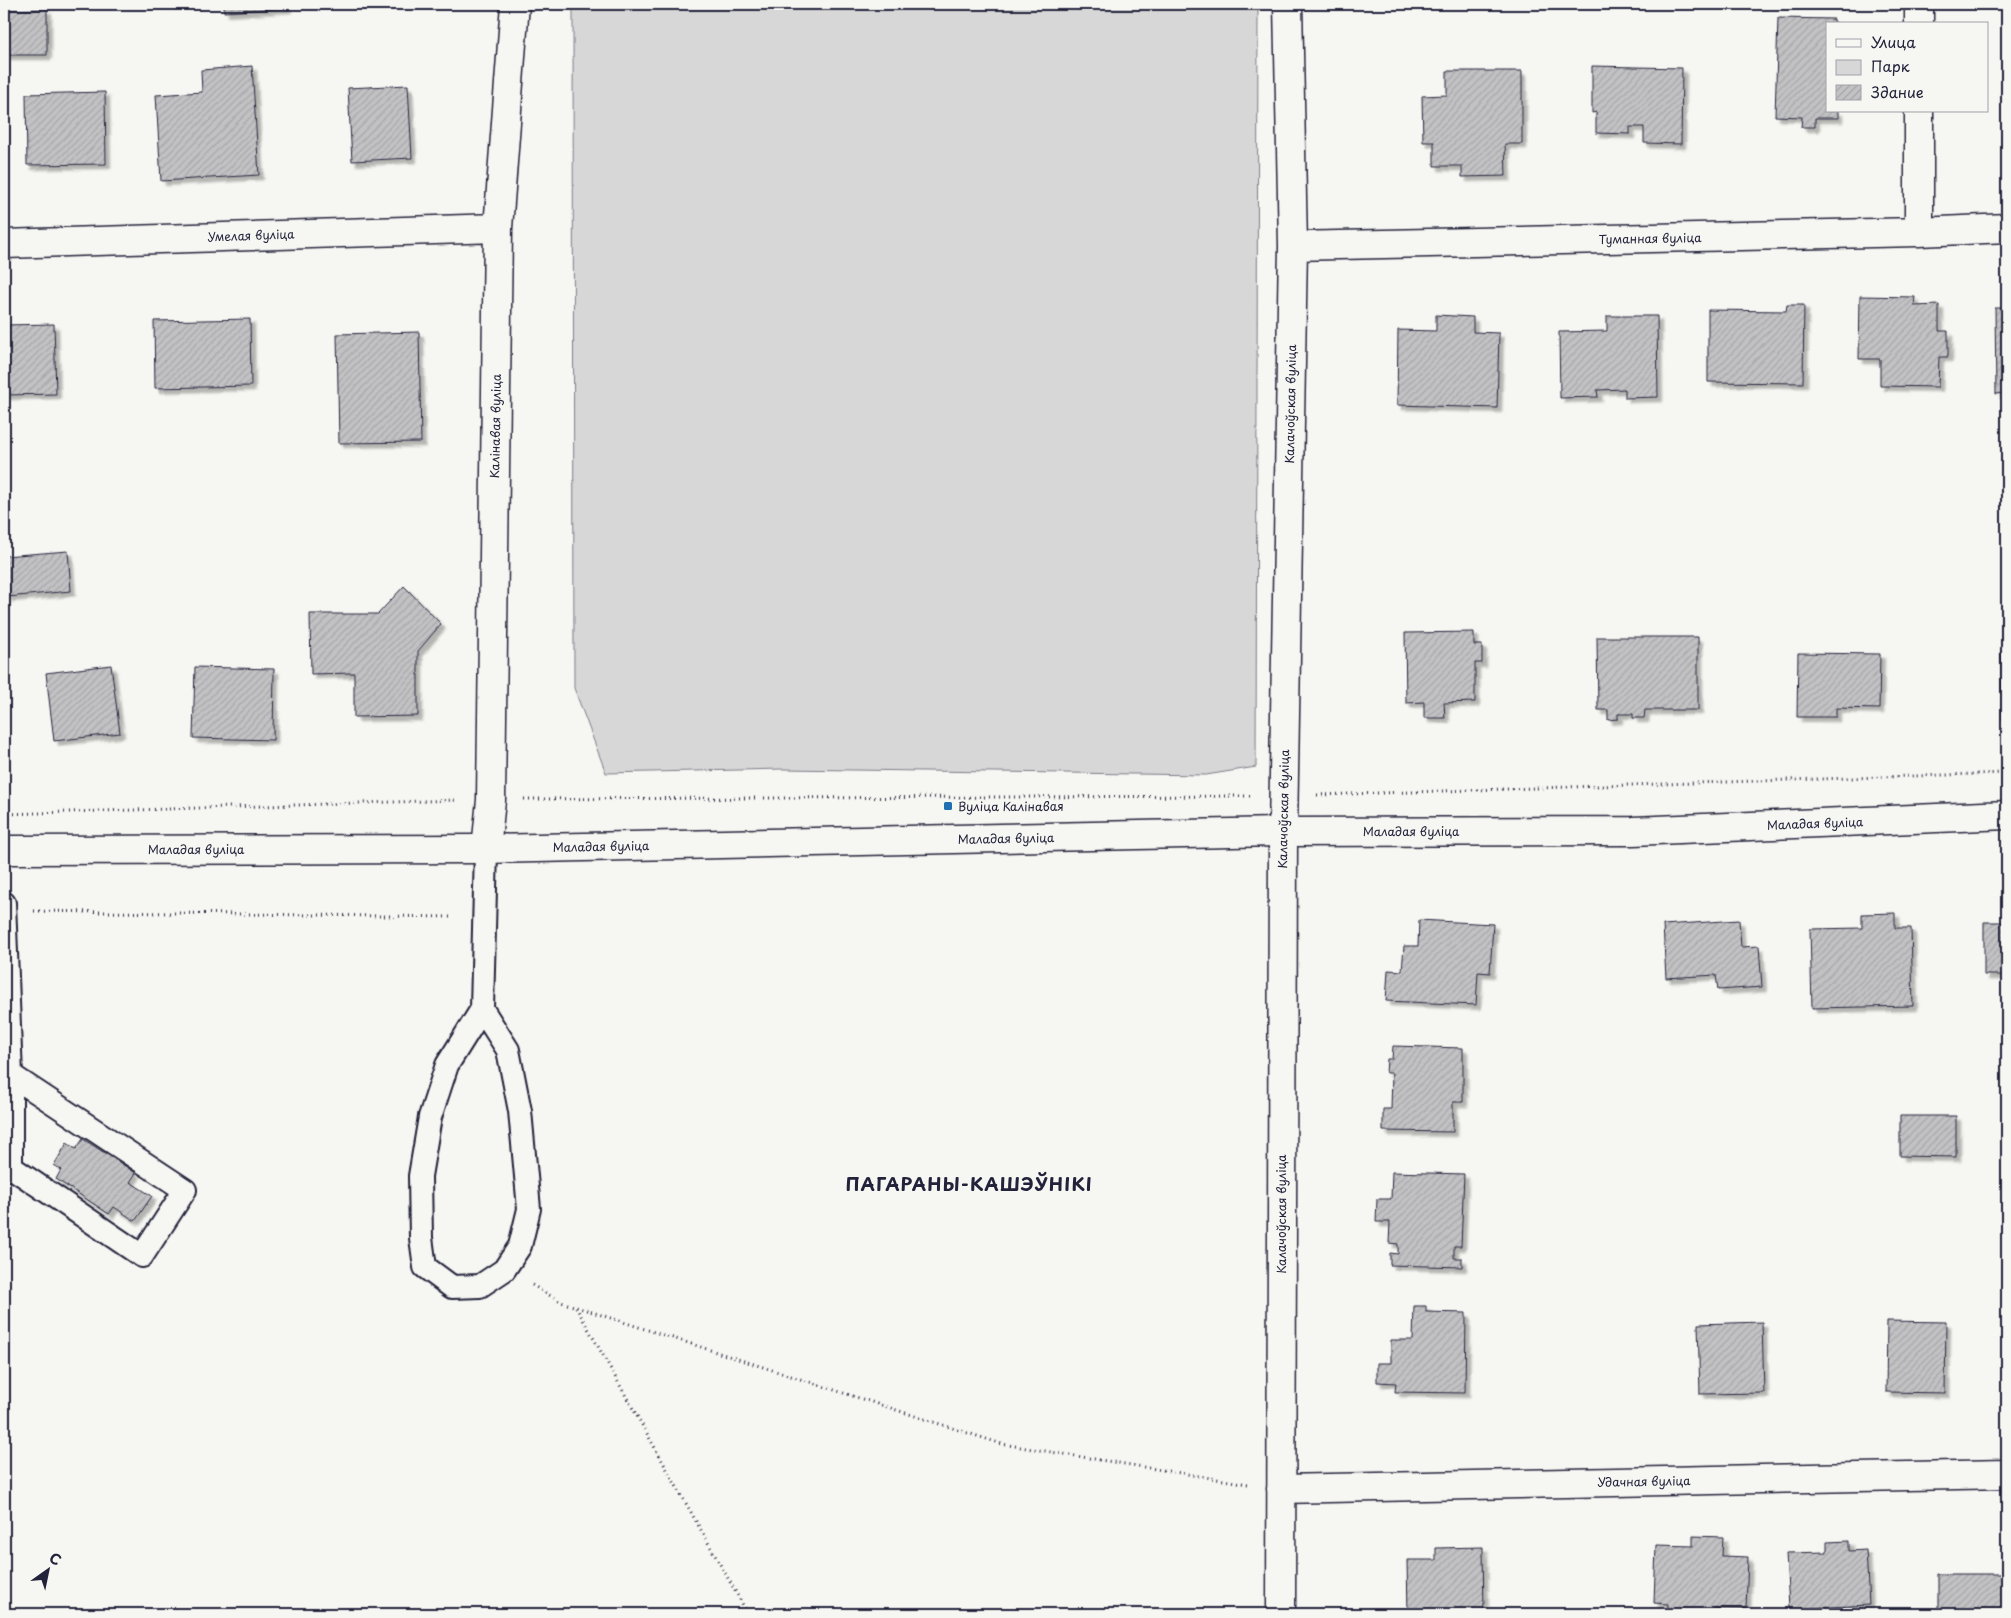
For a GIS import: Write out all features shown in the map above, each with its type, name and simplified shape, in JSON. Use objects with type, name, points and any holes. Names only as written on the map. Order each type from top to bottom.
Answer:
[{"type":"street","name":"Калінавая вуліца","points":[[486,849],[491,800],[498,228],[515,4]]},
{"type":"street","name":"Калачоўская вуліца","points":[[1281,1614],[1283,796],[1293,246],[1288,4]]},
{"type":"street","points":[[1918,4],[1919,22]]},
{"type":"street","points":[[1919,112],[1919,232]]},
{"type":"street","name":"Умелая вуліца","points":[[4,244],[498,228]]},
{"type":"street","name":"Туманная вуліца","points":[[1293,246],[1919,232],[2007,228]]},
{"type":"street","name":"Маладая вуліца","points":[[4,850],[486,849],[1283,832],[1633,831],[2007,815]]},
{"type":"street","name":"Удачная вуліца","points":[[1280,1489],[2007,1474]]},
{"type":"lane","points":[[482,1009],[508,1050],[520,1111],[528,1209],[520,1246],[504,1270],[480,1286],[452,1287],[425,1267],[421,1238],[420,1176],[430,1117],[447,1066],[482,1009],[486,849]]},
{"type":"lane","points":[[4,903],[11,1075],[11,1167],[142,1256],[185,1190],[11,1075]]},
{"type":"path","points":[[4,814],[491,800],[1283,796],[2007,774]]},
{"type":"path","points":[[4,913],[484,917]]},
{"type":"path","points":[[504,1270],[561,1302],[1002,1444],[1280,1489]]},
{"type":"path","points":[[576,1307],[748,1614]]},
{"type":"green space","points":[[573,4],[1258,4],[1256,767],[1206,775],[783,769],[606,773],[574,688]]},
{"type":"building","points":[[224,4],[286,4],[287,8],[224,12]]},
{"type":"building","points":[[47,9],[47,55],[4,55],[4,10]]},
{"type":"building","points":[[1778,18],[1834,19],[1834,22],[1826,22],[1826,112],[1838,112],[1838,118],[1815,118],[1815,127],[1801,127],[1802,117],[1775,116]]},
{"type":"building","points":[[2004,42],[2007,42],[2007,127],[2003,127]]},
{"type":"building","points":[[252,66],[259,175],[161,181],[156,95],[202,92],[201,70]]},
{"type":"building","points":[[1592,66],[1682,68],[1681,144],[1644,143],[1644,127],[1630,127],[1630,134],[1596,133],[1596,112],[1592,113]]},
{"type":"building","points":[[1447,71],[1522,71],[1522,144],[1505,144],[1506,176],[1462,177],[1462,166],[1434,166],[1434,142],[1423,142],[1422,96],[1447,95]]},
{"type":"building","points":[[408,85],[412,158],[352,161],[348,88]]},
{"type":"building","points":[[105,92],[106,164],[27,165],[26,94]]},
{"type":"building","points":[[1860,296],[1915,297],[1914,306],[1939,305],[1939,331],[1948,331],[1948,357],[1939,357],[1938,387],[1880,386],[1880,359],[1859,359]]},
{"type":"building","points":[[1787,305],[1804,305],[1803,383],[1708,382],[1708,310],[1786,311]]},
{"type":"building","points":[[1995,308],[2007,308],[2007,393],[1996,394]]},
{"type":"building","points":[[1436,315],[1473,317],[1473,332],[1499,333],[1497,408],[1397,405],[1398,330],[1436,331]]},
{"type":"building","points":[[1607,316],[1657,316],[1658,397],[1625,398],[1625,389],[1597,390],[1598,397],[1560,398],[1559,332],[1607,331]]},
{"type":"building","points":[[250,319],[251,386],[155,388],[154,321]]},
{"type":"building","points":[[54,324],[56,394],[4,395],[4,325]]},
{"type":"building","points":[[419,332],[421,442],[339,443],[337,334]]},
{"type":"building","points":[[68,551],[71,591],[7,597],[4,556]]},
{"type":"building","points":[[404,586],[441,624],[418,651],[418,716],[354,717],[354,673],[311,674],[310,614],[378,614]]},
{"type":"building","points":[[1474,632],[1474,645],[1482,645],[1482,663],[1475,663],[1475,702],[1444,703],[1445,718],[1424,718],[1424,702],[1406,703],[1405,633]]},
{"type":"building","points":[[1597,637],[1698,637],[1698,710],[1645,710],[1644,718],[1633,718],[1633,714],[1618,714],[1618,719],[1608,720],[1608,710],[1598,710]]},
{"type":"building","points":[[2001,651],[2007,651],[2007,720],[2002,720]]},
{"type":"building","points":[[1798,653],[1880,654],[1879,709],[1836,708],[1836,717],[1797,717]]},
{"type":"building","points":[[111,665],[120,733],[54,741],[46,673]]},
{"type":"building","points":[[195,667],[274,669],[273,740],[193,738]]},
{"type":"building","points":[[1895,913],[1895,928],[1911,928],[1913,1006],[1812,1008],[1810,929],[1862,928],[1862,914]]},
{"type":"building","points":[[1419,920],[1493,924],[1490,973],[1478,972],[1476,1005],[1386,1001],[1388,970],[1402,971],[1404,946],[1418,946]]},
{"type":"building","points":[[1739,920],[1741,947],[1759,946],[1762,987],[1718,990],[1716,975],[1666,978],[1663,925]]},
{"type":"building","points":[[1984,922],[2007,922],[2007,975],[1984,975]]},
{"type":"building","points":[[1393,1046],[1463,1048],[1463,1102],[1453,1102],[1453,1132],[1383,1131],[1383,1109],[1391,1109],[1392,1073],[1386,1073],[1387,1059],[1392,1059]]},
{"type":"building","points":[[1900,1116],[1956,1116],[1956,1157],[1900,1156]]},
{"type":"building","points":[[83,1139],[136,1173],[130,1182],[152,1196],[135,1221],[114,1207],[109,1214],[56,1179],[61,1170],[54,1165],[67,1143],[76,1149]]},
{"type":"building","points":[[1392,1172],[1464,1174],[1461,1246],[1454,1246],[1454,1258],[1462,1258],[1462,1267],[1390,1265],[1390,1253],[1398,1254],[1398,1244],[1389,1243],[1390,1222],[1376,1222],[1377,1199],[1391,1199]]},
{"type":"building","points":[[1414,1306],[1426,1306],[1426,1312],[1466,1313],[1465,1393],[1395,1392],[1396,1383],[1377,1382],[1377,1363],[1391,1363],[1391,1340],[1413,1340]]},
{"type":"building","points":[[1887,1321],[1946,1322],[1945,1393],[1886,1392]]},
{"type":"building","points":[[1762,1322],[1764,1393],[1700,1394],[1698,1324]]},
{"type":"building","points":[[1693,1536],[1723,1537],[1722,1556],[1748,1557],[1746,1609],[1713,1608],[1712,1614],[1668,1614],[1668,1604],[1654,1603],[1656,1545],[1693,1546]]},
{"type":"building","points":[[1849,1541],[1849,1551],[1866,1550],[1869,1605],[1789,1609],[1786,1553],[1827,1552],[1827,1542]]},
{"type":"building","points":[[1483,1547],[1484,1613],[1408,1614],[1407,1560],[1436,1560],[1436,1548]]},
{"type":"building","points":[[1938,1574],[2007,1574],[2007,1614],[1938,1614]]},
{"type":"place","name":"Вуліца Калінавая","points":[[948,806]]},
{"type":"district","name":"ПАГАРАНЫ-КАШЭЎНІКІ","points":[[969,1183]]}]
